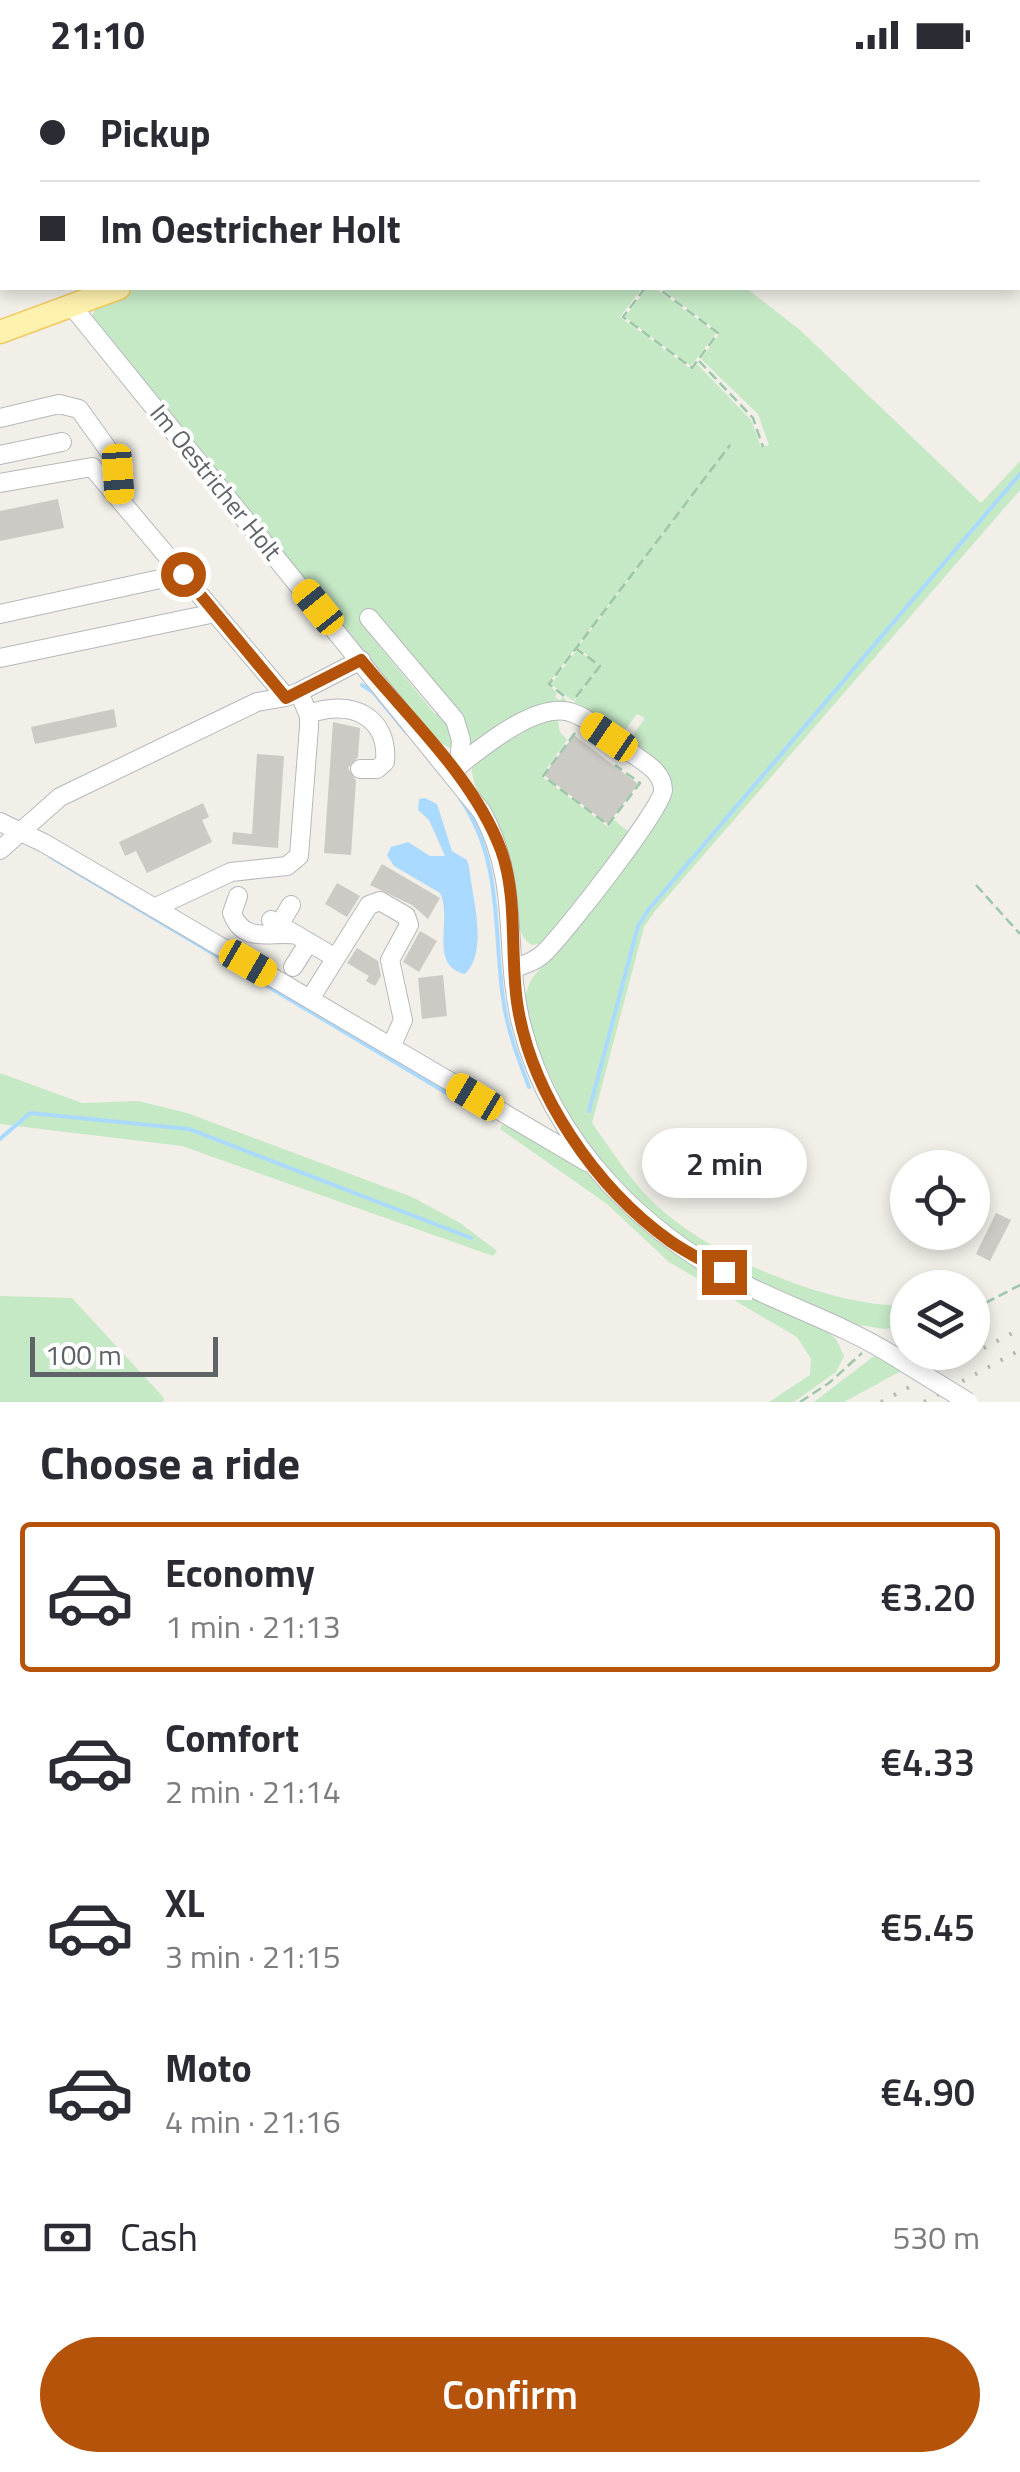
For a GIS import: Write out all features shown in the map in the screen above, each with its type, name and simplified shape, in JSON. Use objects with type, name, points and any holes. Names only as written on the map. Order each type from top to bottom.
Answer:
[{"type":"main road","points":[[0,332],[113,290]]},
{"type":"street","name":"Im Oestricher Holt","points":[[71,305],[361,660],[456,768],[502,854],[521,1024],[550,1097],[592,1164],[670,1242],[750,1288],[871,1342],[968,1402]]},
{"type":"street","points":[[0,418],[59,404],[78,409],[112,455],[120,499]]},
{"type":"street","points":[[0,455],[62,442]]},
{"type":"street","points":[[0,483],[87,465],[308,714],[299,856],[287,866],[231,872],[154,908]]},
{"type":"street","points":[[0,614],[183,574]]},
{"type":"street","points":[[0,658],[215,613]]},
{"type":"street","points":[[370,618],[455,720],[461,740],[456,768]]},
{"type":"street","points":[[0,850],[71,791],[257,702],[292,695],[361,660]]},
{"type":"street","points":[[308,714],[326,710],[356,712],[376,723],[385,736],[385,762],[377,770],[360,768]]},
{"type":"street","points":[[456,768],[475,750],[518,725],[545,714],[576,712],[655,770],[663,788],[662,800],[546,951],[529,964],[514,968]]},
{"type":"street","points":[[0,822],[44,842],[592,1164]]},
{"type":"street","points":[[238,896],[232,913],[236,923],[263,938],[303,939]]},
{"type":"street","points":[[310,999],[372,903],[380,901],[408,919],[390,960],[403,1020],[390,1047]]},
{"type":"street","points":[[291,905],[275,922],[334,957]]},
{"type":"street","points":[[293,967],[303,939]]},
{"type":"street","points":[[525,1125],[550,1097]]},
{"type":"path","points":[[643,290],[623,317],[692,368],[718,333],[661,290]]},
{"type":"path","points":[[698,360],[753,418],[764,446]]},
{"type":"path","points":[[576,712],[549,684],[730,445]]},
{"type":"path","points":[[576,648],[600,666],[543,776],[608,825],[640,784],[615,765]]},
{"type":"path","points":[[976,885],[1020,934]]},
{"type":"path","points":[[990,1301],[1020,1286]]},
{"type":"path","points":[[800,1402],[845,1370],[871,1342]]},
{"type":"green space","points":[[133,290],[640,290],[620,317],[692,370],[697,364],[751,420],[761,447],[769,445],[758,414],[701,359],[720,333],[664,290],[749,290],[800,330],[981,503],[1020,461],[1020,490],[644,927],[592,1123],[644,1193],[689,1231],[780,1278],[845,1298],[890,1305],[890,1328],[859,1325],[754,1281],[674,1236],[606,1168],[573,1125],[533,1039],[524,998],[531,980],[661,811],[667,797],[628,742],[645,718],[637,714],[620,737],[574,702],[600,667],[573,701],[551,684],[577,650],[600,666],[578,647],[731,445],[548,684],[557,693],[555,697],[560,701],[563,697],[570,705],[468,748],[467,725],[461,715],[375,613],[367,627],[370,635],[445,721],[452,734],[452,749],[437,741],[91,319],[97,303]]},
{"type":"green space","points":[[645,290],[658,290],[716,333],[691,366],[625,317]]},
{"type":"green space","points":[[557,717],[560,732],[567,740],[541,776],[608,827],[614,820],[631,834],[550,941],[532,945],[525,939],[517,918],[510,857],[476,787],[472,764],[510,734]]},
{"type":"green space","points":[[0,1073],[82,1103],[138,1101],[187,1113],[412,1197],[460,1223],[497,1251],[493,1256],[182,1146],[0,1124]]},
{"type":"green space","points":[[505,1120],[579,1166],[666,1248],[747,1296],[819,1325],[836,1339],[844,1356],[836,1372],[794,1402],[769,1402],[810,1375],[811,1359],[797,1337],[669,1262],[607,1204],[500,1129]]},
{"type":"green space","points":[[0,1296],[72,1298],[164,1398],[163,1402],[0,1402]]},
{"type":"green space","points":[[874,1356],[890,1365],[890,1370],[901,1371],[844,1402],[814,1402]]},
{"type":"water","points":[[419,799],[437,804],[452,851],[467,860],[469,867],[478,938],[472,964],[465,974],[447,962],[440,893],[394,866],[387,855],[391,847],[408,842],[430,856],[445,856],[429,820],[418,810]]},
{"type":"building","points":[[58,499],[64,528],[0,541],[0,511]]},
{"type":"building","points":[[114,709],[117,727],[35,744],[31,727]]},
{"type":"building","points":[[333,722],[360,728],[358,757],[348,768],[356,781],[351,855],[324,853]]},
{"type":"building","points":[[574,735],[638,784],[608,824],[544,775]]},
{"type":"building","points":[[257,754],[284,756],[278,848],[232,844],[233,832],[252,834]]},
{"type":"building","points":[[203,803],[209,817],[202,820],[212,842],[147,873],[136,851],[125,856],[119,842]]},
{"type":"building","points":[[382,864],[440,898],[428,919],[412,905],[370,885]]},
{"type":"building","points":[[337,883],[360,896],[347,917],[325,904]]},
{"type":"building","points":[[420,931],[437,941],[419,972],[403,962]]},
{"type":"building","points":[[357,948],[378,961],[381,976],[375,986],[366,981],[369,976],[347,963]]},
{"type":"building","points":[[443,975],[447,1016],[422,1019],[418,978]]},
{"type":"building","points":[[996,1213],[1011,1220],[990,1261],[976,1254],[978,1250],[990,1250],[990,1225]]},
{"type":"waterway","points":[[589,1111],[638,926],[649,909],[1020,474]]},
{"type":"waterway","points":[[362,685],[373,692],[407,733]]},
{"type":"waterway","points":[[460,798],[474,822],[490,870],[505,1010],[529,1087]]},
{"type":"waterway","points":[[51,857],[492,1120]]},
{"type":"waterway","points":[[0,1139],[30,1113],[189,1129],[471,1238]]},
{"type":"railway","points":[[881,1402],[1020,1329]]},
{"type":"railway","points":[[924,1402],[1020,1350]]},
{"type":"route","points":[[183,574],[286,698],[361,660],[469,791],[502,854],[521,1024],[550,1097],[592,1164],[638,1214],[670,1242],[724,1272]]}]
